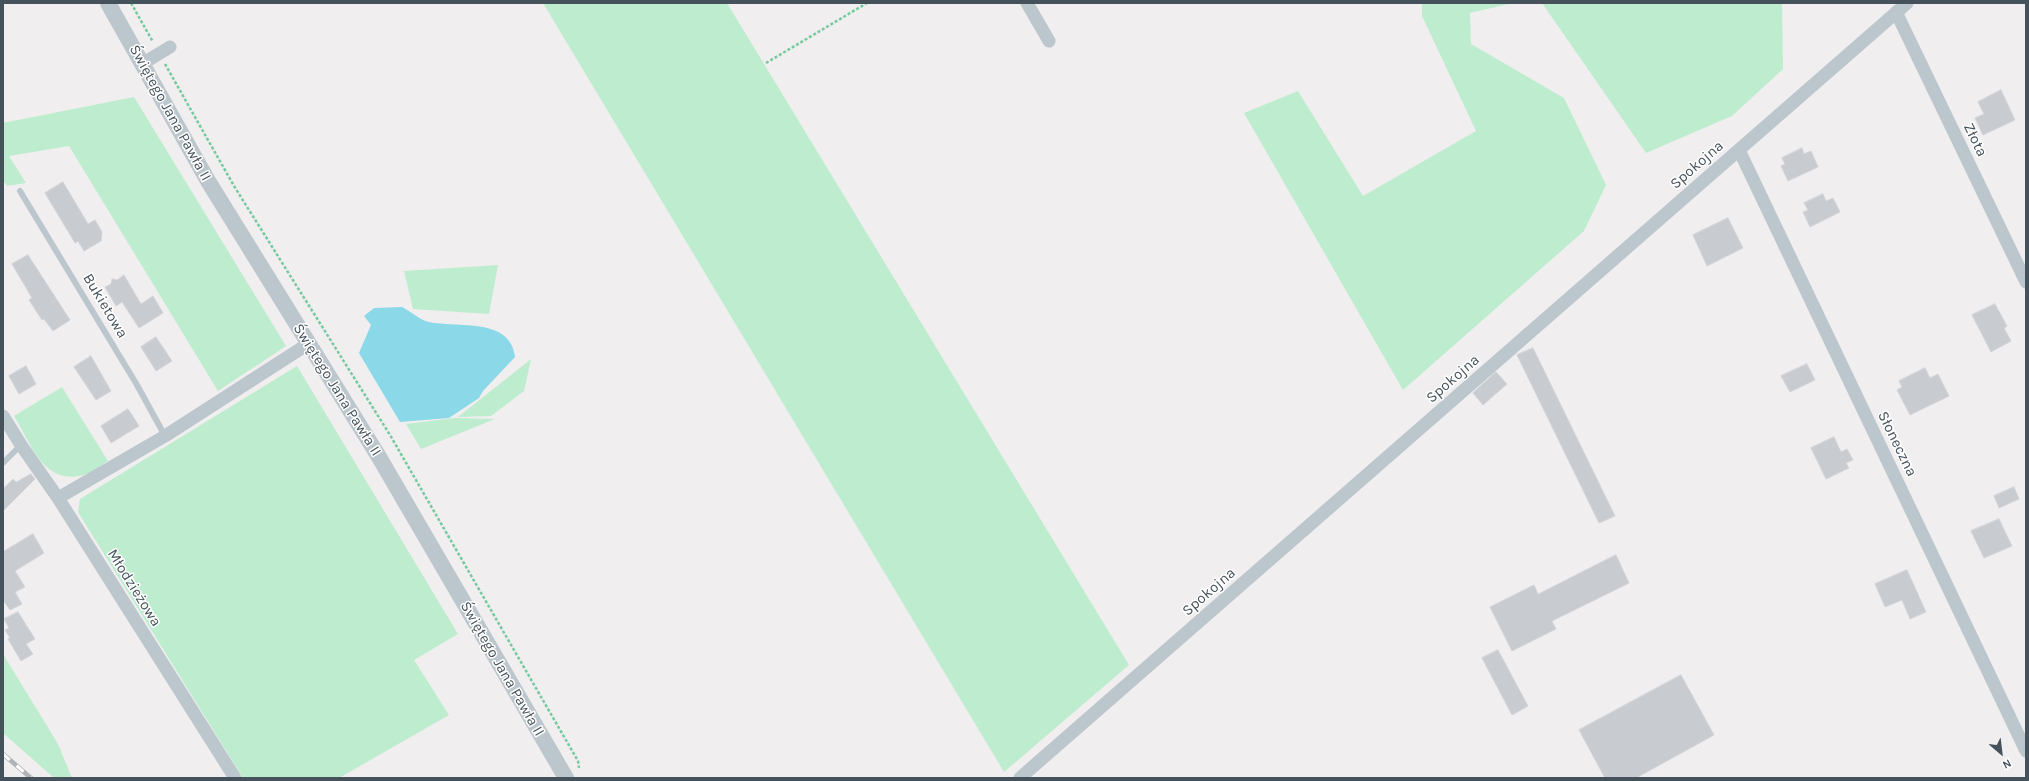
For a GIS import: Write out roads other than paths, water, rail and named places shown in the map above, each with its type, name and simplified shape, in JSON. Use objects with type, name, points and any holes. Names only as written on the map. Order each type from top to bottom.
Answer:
[{"type":"street","name":"Świętego Jana Pawła II","points":[[108,3],[208,181],[379,457],[572,777]]},
{"type":"street","points":[[1027,3],[1049,41]]},
{"type":"street","name":"Spokojna","points":[[1020,778],[1907,3]]},
{"type":"street","name":"Złota","points":[[1896,12],[2026,282]]},
{"type":"street","points":[[142,64],[164,50]]},
{"type":"street","name":"Słoneczna","points":[[1738,150],[2026,751]]},
{"type":"street","points":[[58,498],[165,436],[308,344]]},
{"type":"street","name":"Młodzieżowa","points":[[3,416],[21,445],[58,498],[235,778]]},
{"type":"lane","name":"Bukietowa","points":[[20,191],[137,385],[165,436]]},
{"type":"lane","points":[[3,463],[21,445]]},
{"type":"water","points":[[402,307],[429,322],[467,325],[493,330],[504,336],[511,344],[515,357],[483,391],[479,398],[449,418],[400,422],[359,353],[371,325],[364,316],[374,308]]},
{"type":"railway","points":[[3,754],[31,778]]}]
